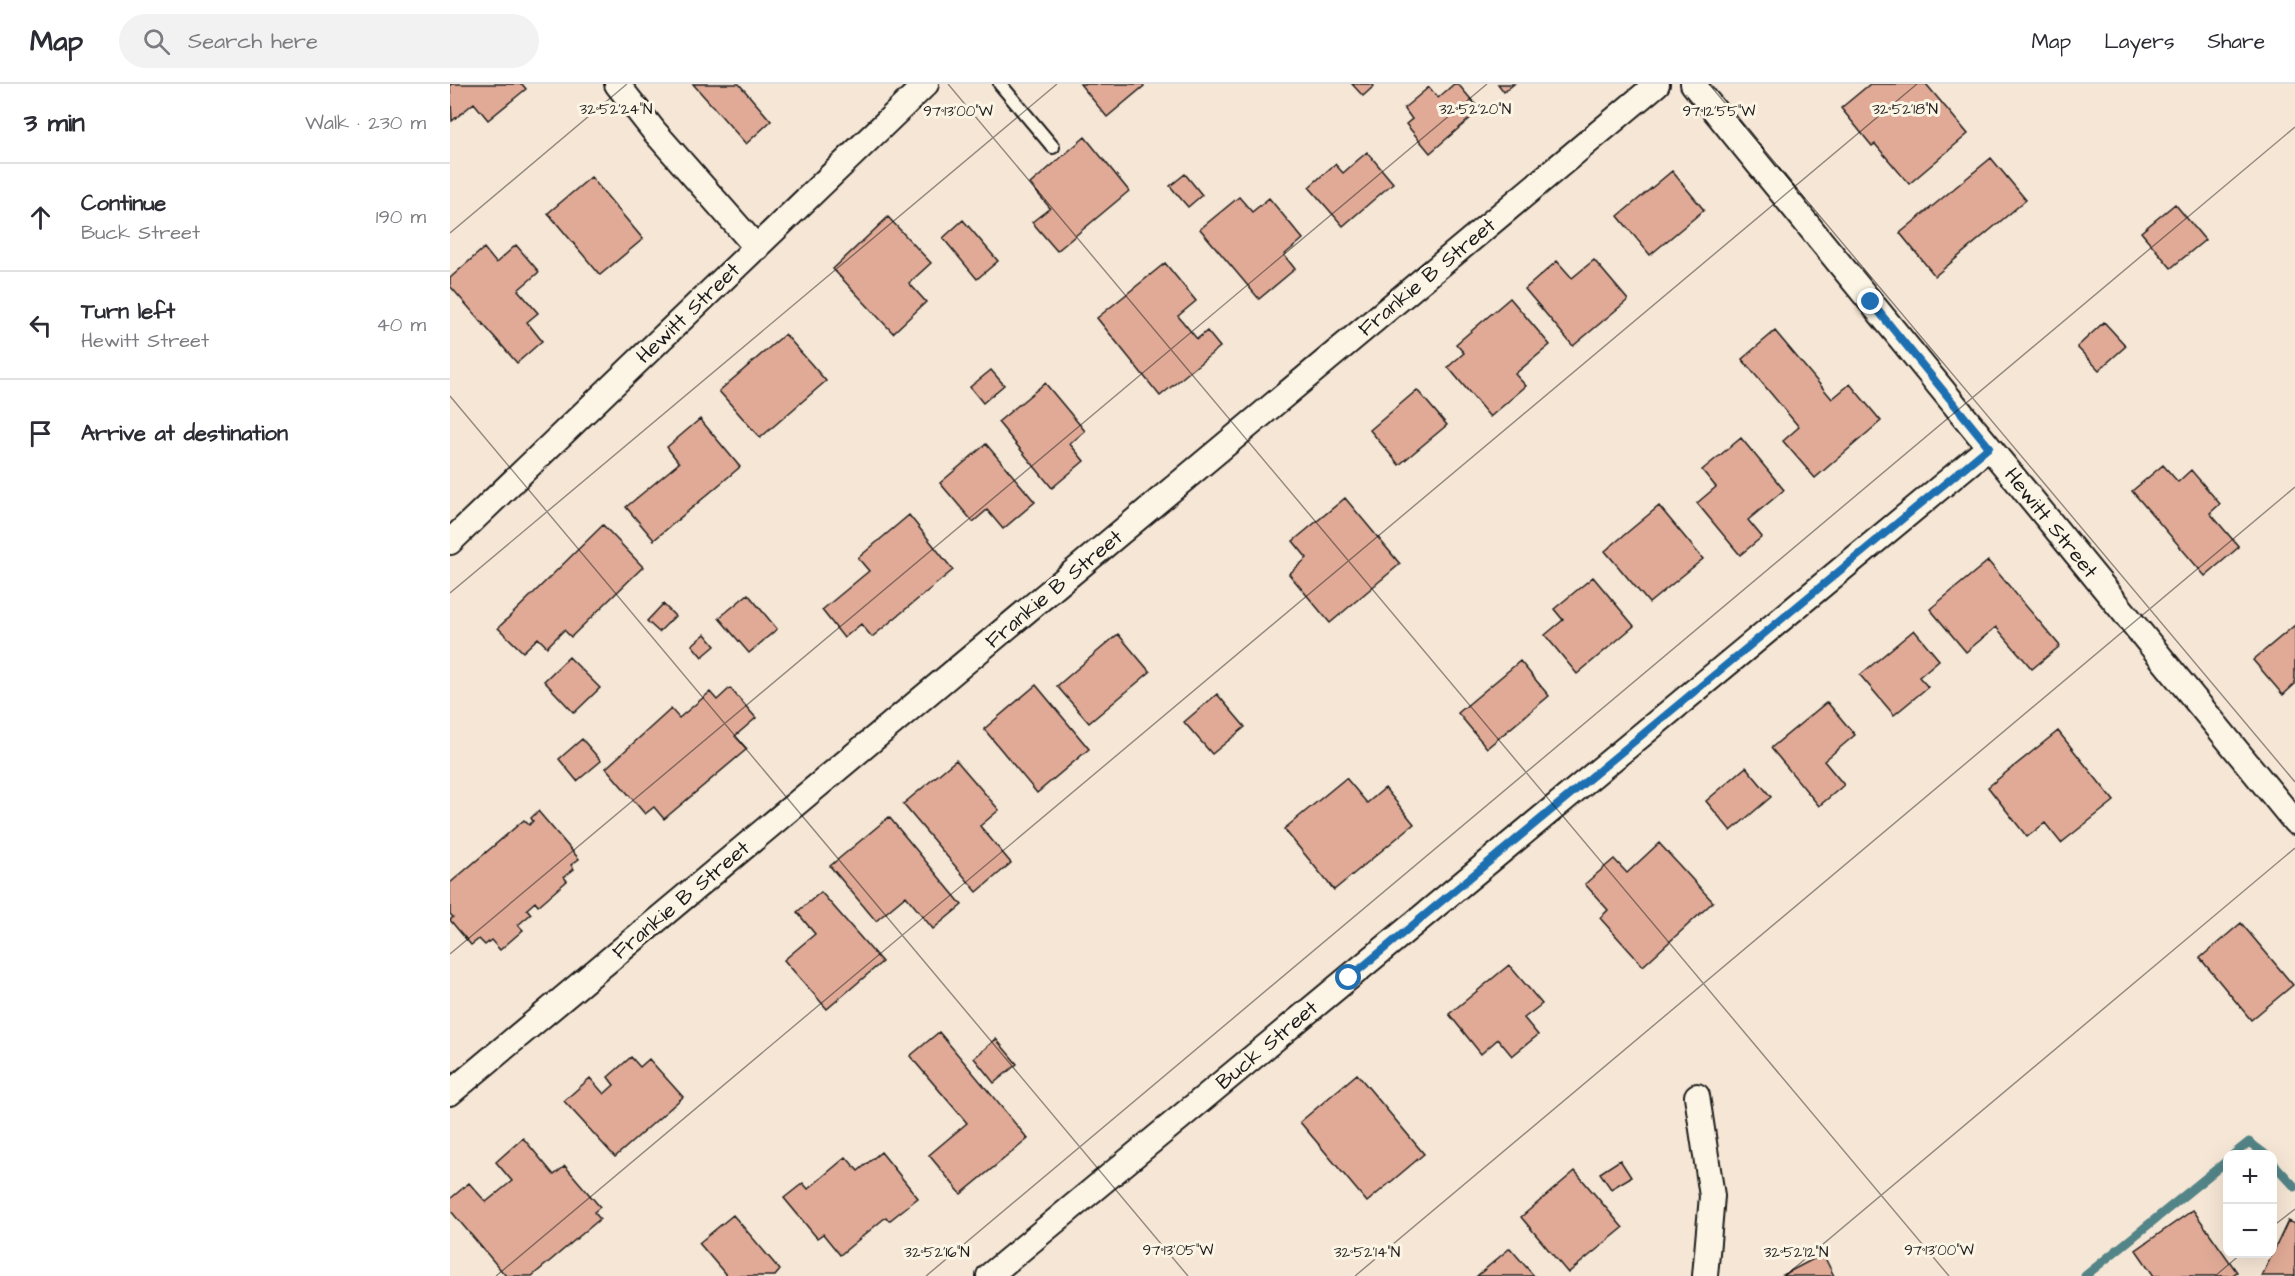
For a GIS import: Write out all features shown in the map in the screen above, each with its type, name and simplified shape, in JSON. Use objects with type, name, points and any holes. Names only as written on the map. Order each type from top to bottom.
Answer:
[{"type":"street","points":[[617,84],[654,131],[757,248]]},
{"type":"street","name":"Hewitt Street","points":[[450,542],[926,84]]},
{"type":"street","name":"Frankie B Street","points":[[450,1093],[1657,84]]},
{"type":"street","name":"Hewitt Street","points":[[1693,84],[1989,447],[2291,810]]},
{"type":"street","name":"Buck Street","points":[[989,1276],[1989,447]]},
{"type":"street","points":[[1697,1096],[1712,1196],[1703,1274]]},
{"type":"lane","points":[[1000,84],[1053,147]]},
{"type":"building","points":[[450,84],[522,84],[526,89],[488,120],[474,103],[452,121]]},
{"type":"building","points":[[693,84],[739,84],[771,121],[746,144]]},
{"type":"building","points":[[1080,84],[1143,84],[1144,86],[1107,117]]},
{"type":"building","points":[[1352,84],[1372,84],[1374,86],[1363,96]]},
{"type":"building","points":[[1454,84],[1458,84],[1480,110],[1430,153],[1406,124],[1412,119],[1404,108],[1429,87],[1438,98]]},
{"type":"building","points":[[1498,84],[1514,84],[1504,92]]},
{"type":"building","points":[[1870,84],[1926,84],[1968,134],[1909,184],[1875,144],[1872,146],[1841,108]]},
{"type":"building","points":[[1085,137],[1129,191],[1057,251],[1032,222],[1050,208],[1030,184]]},
{"type":"building","points":[[1367,152],[1393,183],[1343,226],[1309,187],[1335,164],[1343,173]]},
{"type":"building","points":[[1991,158],[2026,200],[1935,276],[1900,233]]},
{"type":"building","points":[[1672,171],[1704,210],[1650,255],[1618,216]]},
{"type":"building","points":[[1185,174],[1202,195],[1188,207],[1170,186]]},
{"type":"building","points":[[591,177],[643,239],[600,275],[548,213]]},
{"type":"building","points":[[1239,197],[1252,212],[1269,198],[1303,239],[1284,255],[1295,269],[1259,299],[1200,229]]},
{"type":"building","points":[[2175,204],[2205,240],[2171,268],[2141,232]]},
{"type":"building","points":[[888,217],[931,263],[909,283],[926,302],[893,333],[833,269]]},
{"type":"building","points":[[963,220],[998,261],[977,279],[943,238]]},
{"type":"building","points":[[516,245],[539,272],[518,290],[538,313],[527,322],[542,341],[517,363],[450,286],[450,278],[484,248],[496,263]]},
{"type":"building","points":[[1594,260],[1628,300],[1573,346],[1525,289],[1557,261],[1572,278]]},
{"type":"building","points":[[1165,263],[1196,301],[1178,316],[1197,339],[1207,331],[1220,347],[1160,396],[1097,318]]},
{"type":"building","points":[[1510,298],[1550,345],[1515,374],[1526,386],[1490,417],[1448,367],[1464,353],[1456,344]]},
{"type":"building","points":[[2104,322],[2126,346],[2099,370],[2077,347]]},
{"type":"building","points":[[1775,331],[1832,399],[1850,384],[1881,421],[1815,478],[1783,441],[1799,427],[1742,359]]},
{"type":"building","points":[[785,334],[826,381],[760,438],[719,391]]},
{"type":"building","points":[[991,370],[1004,385],[983,403],[970,387]]},
{"type":"building","points":[[1045,383],[1085,431],[1070,444],[1084,461],[1052,488],[998,422]]},
{"type":"building","points":[[1417,390],[1447,425],[1399,465],[1370,430]]},
{"type":"building","points":[[700,419],[740,467],[654,540],[626,507],[679,463],[667,447]]},
{"type":"building","points":[[1741,438],[1784,490],[1748,520],[1762,537],[1740,555],[1697,503],[1716,487],[1702,470]]},
{"type":"building","points":[[986,444],[1035,502],[1003,529],[987,510],[973,522],[940,483]]},
{"type":"building","points":[[2163,465],[2178,482],[2191,470],[2220,504],[2210,513],[2239,547],[2205,576],[2132,491]]},
{"type":"building","points":[[1345,498],[1400,564],[1330,623],[1289,574],[1307,558],[1293,541]]},
{"type":"building","points":[[1659,506],[1703,559],[1649,603],[1605,551]]},
{"type":"building","points":[[909,515],[953,570],[872,637],[861,624],[844,638],[822,610],[869,571],[858,558]]},
{"type":"building","points":[[603,525],[643,567],[571,637],[564,630],[547,647],[538,638],[523,652],[498,628]]},
{"type":"building","points":[[1988,561],[2060,646],[2032,669],[1996,627],[1966,652],[1930,609]]},
{"type":"building","points":[[1593,577],[1634,626],[1577,674],[1545,635],[1563,620],[1554,609]]},
{"type":"building","points":[[748,594],[777,629],[749,653],[719,618]]},
{"type":"building","points":[[663,604],[675,616],[659,632],[647,621]]},
{"type":"building","points":[[2295,625],[2295,684],[2283,695],[2253,660]]},
{"type":"building","points":[[1914,630],[1939,660],[1919,677],[1928,687],[1894,715],[1860,675]]},
{"type":"building","points":[[705,634],[715,646],[702,657],[692,645]]},
{"type":"building","points":[[1118,634],[1150,672],[1089,723],[1057,686]]},
{"type":"building","points":[[569,657],[600,688],[574,713],[544,681]]},
{"type":"building","points":[[1520,661],[1549,696],[1487,748],[1458,713]]},
{"type":"building","points":[[1036,685],[1089,749],[1037,793],[984,729]]},
{"type":"building","points":[[730,688],[756,718],[735,736],[747,749],[664,819],[654,807],[645,814],[606,768],[671,709],[679,718],[710,692],[717,700]]},
{"type":"building","points":[[1217,694],[1245,727],[1212,754],[1184,722]]},
{"type":"building","points":[[1827,702],[1855,735],[1824,761],[1844,785],[1819,806],[1771,748]]},
{"type":"building","points":[[2058,731],[2114,801],[2061,843],[2045,823],[2027,837],[1988,787]]},
{"type":"building","points":[[582,739],[601,761],[577,781],[559,759]]},
{"type":"building","points":[[956,760],[999,810],[980,826],[1011,863],[977,892],[903,804]]},
{"type":"building","points":[[1746,767],[1771,797],[1731,831],[1706,801]]},
{"type":"building","points":[[1346,778],[1367,803],[1385,788],[1414,824],[1334,890],[1284,829]]},
{"type":"building","points":[[538,811],[579,859],[571,865],[574,869],[564,877],[567,881],[538,906],[535,902],[527,909],[531,914],[518,925],[523,930],[500,950],[491,940],[485,945],[479,939],[471,945],[450,920],[453,917],[450,914],[450,883],[524,820],[529,825],[533,821],[531,818]]},
{"type":"building","points":[[889,817],[962,905],[933,929],[906,896],[876,921],[830,866]]},
{"type":"building","points":[[1659,843],[1713,902],[1643,966],[1600,918],[1608,910],[1585,884],[1614,859],[1627,873]]},
{"type":"building","points":[[821,892],[882,962],[827,1009],[784,960],[815,934],[797,912]]},
{"type":"building","points":[[2241,923],[2293,985],[2251,1020],[2200,958]]},
{"type":"building","points":[[1509,965],[1542,1004],[1524,1018],[1538,1035],[1512,1056],[1498,1039],[1481,1054],[1449,1014]]},
{"type":"building","points":[[939,1032],[1028,1139],[961,1194],[929,1155],[967,1123],[910,1056]]},
{"type":"building","points":[[996,1039],[1017,1064],[994,1083],[974,1058]]},
{"type":"building","points":[[631,1057],[640,1067],[649,1059],[683,1097],[615,1157],[564,1101],[590,1078],[604,1094],[614,1085],[608,1077]]},
{"type":"building","points":[[1357,1074],[1424,1154],[1367,1202],[1300,1122]]},
{"type":"building","points":[[523,1138],[554,1175],[565,1166],[600,1207],[594,1212],[600,1219],[532,1276],[506,1276],[450,1210],[450,1199],[469,1183],[486,1202],[512,1181],[496,1162]]},
{"type":"building","points":[[881,1152],[918,1198],[889,1221],[886,1217],[840,1255],[823,1234],[817,1238],[784,1198],[803,1183],[808,1189],[846,1157],[858,1171]]},
{"type":"building","points":[[1620,1160],[1631,1177],[1611,1189],[1600,1173]]},
{"type":"building","points":[[1575,1171],[1623,1228],[1568,1273],[1521,1217]]},
{"type":"building","points":[[2193,1210],[2223,1252],[2223,1258],[2227,1258],[2237,1272],[2231,1276],[2154,1276],[2136,1250]]},
{"type":"building","points":[[733,1215],[780,1270],[775,1276],[727,1276],[699,1243]]},
{"type":"building","points":[[2288,1221],[2295,1224],[2295,1276],[2262,1276],[2271,1258],[2277,1258],[2277,1244]]},
{"type":"building","points":[[1510,1248],[1534,1276],[1477,1276]]},
{"type":"building","points":[[1823,1254],[1834,1276],[1781,1276]]},
{"type":"waterway","points":[[2239,1150],[2249,1142],[2260,1150]]},
{"type":"waterway","points":[[2085,1276],[2223,1164]]},
{"type":"waterway","points":[[2277,1167],[2295,1187]]},
{"type":"route","points":[[1349,978],[1989,447],[1871,302]]}]
